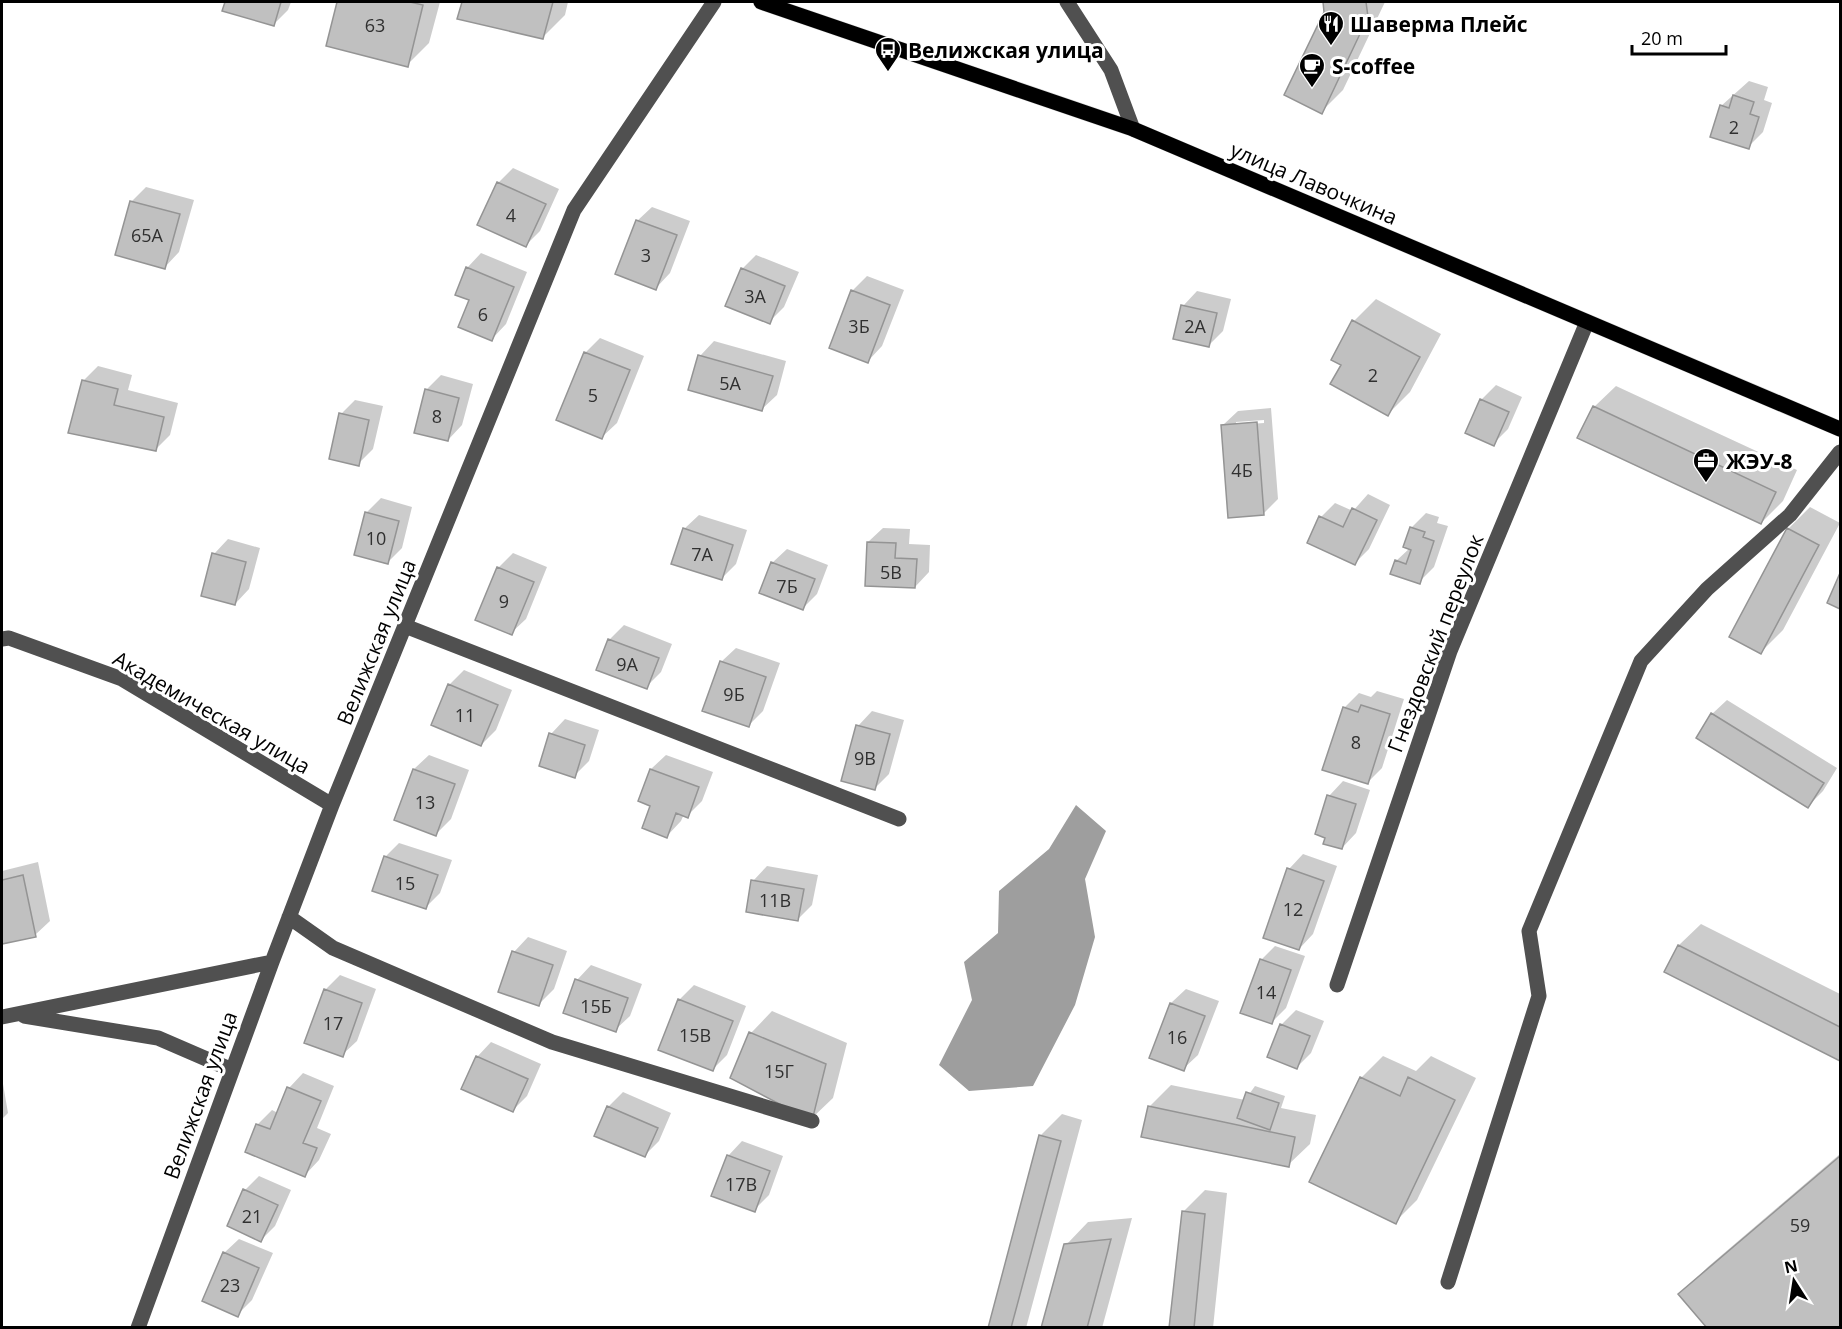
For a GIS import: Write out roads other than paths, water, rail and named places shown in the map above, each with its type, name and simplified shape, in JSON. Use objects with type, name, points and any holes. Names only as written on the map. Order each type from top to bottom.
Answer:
[{"type":"main road","name":"улица Лавочкина","points":[[761,2],[1133,129],[1840,429]]},
{"type":"street","name":"Велижская улица","points":[[138,1328],[332,805],[574,210],[714,2]]},
{"type":"street","points":[[1067,2],[1111,70],[1133,129]]},
{"type":"street","name":"Гнездовский переулок","points":[[1337,985],[1450,651],[1587,322]]},
{"type":"street","points":[[1448,1282],[1539,996],[1529,931],[1641,661],[1707,589],[1790,516],[1840,452]]},
{"type":"street","points":[[405,626],[899,819]]},
{"type":"street","name":"Академическая улица","points":[[2,639],[9,638],[122,679],[332,805]]},
{"type":"street","points":[[289,917],[333,948],[552,1042],[812,1121]]},
{"type":"street","points":[[8,1016],[272,962]]},
{"type":"street","points":[[8,1016],[158,1038],[232,1070]]},
{"type":"place","name":"Шаверма Плейс","points":[[1331,47]]},
{"type":"place","name":"Велижская улица","points":[[888,73]]},
{"type":"place","name":"S-coffee","points":[[1312,89]]},
{"type":"place","name":"ЖЭУ-8","points":[[1706,484]]}]
